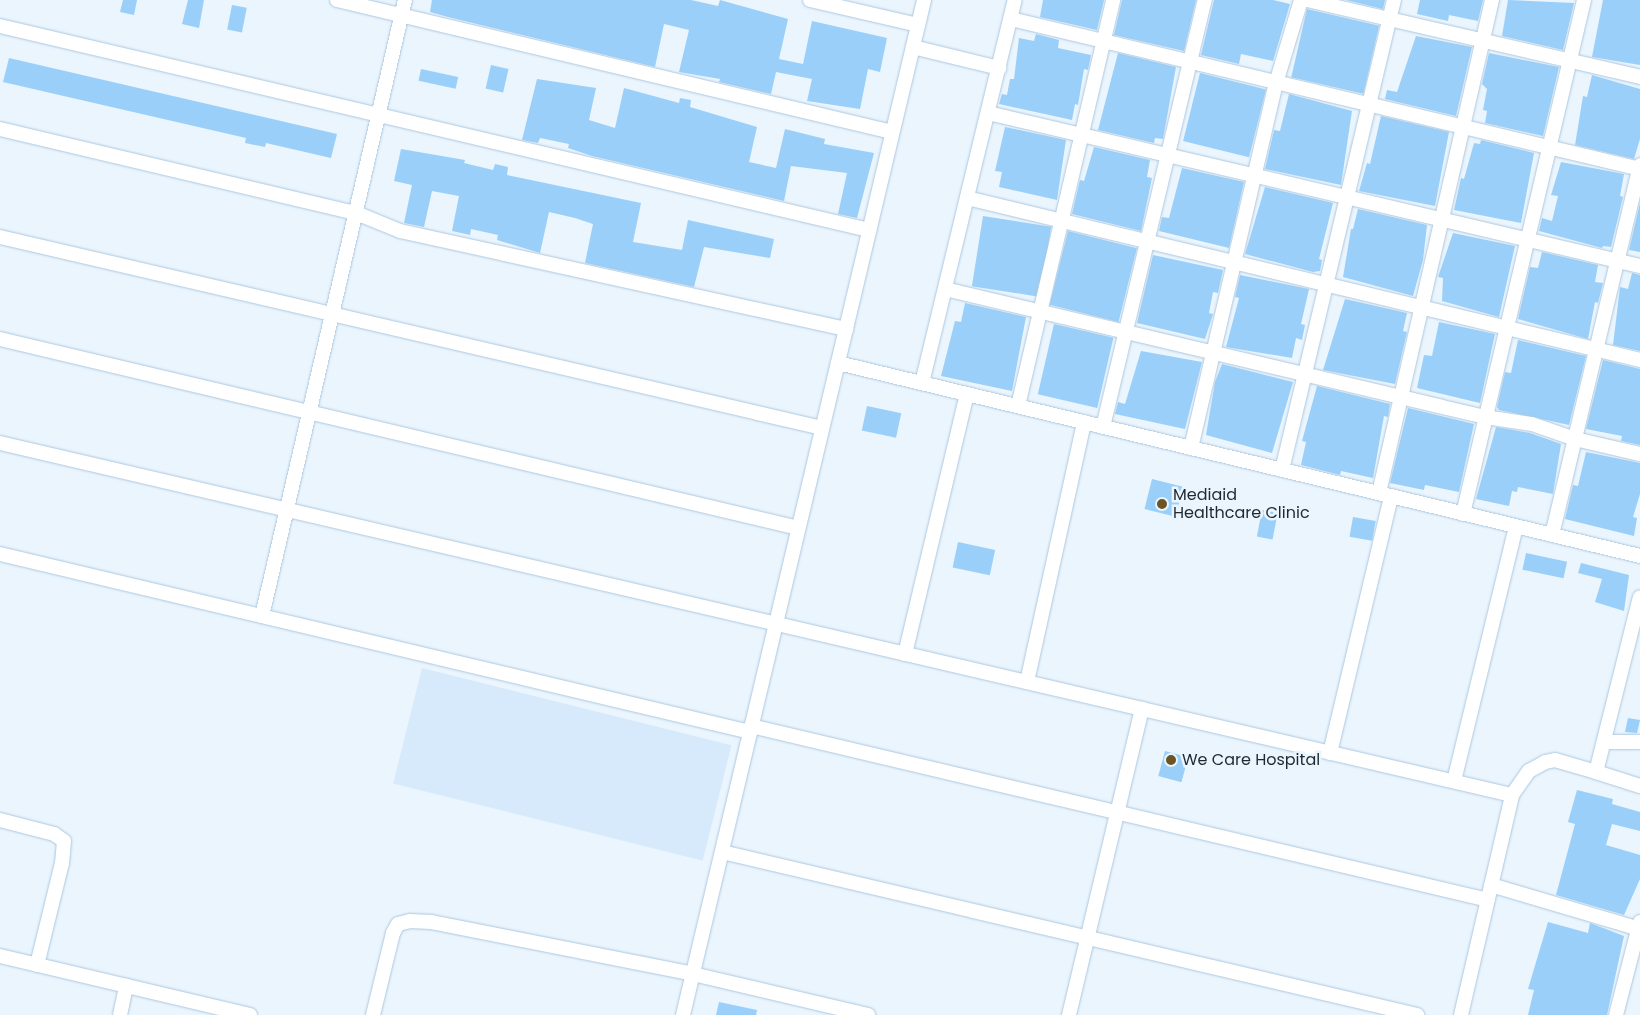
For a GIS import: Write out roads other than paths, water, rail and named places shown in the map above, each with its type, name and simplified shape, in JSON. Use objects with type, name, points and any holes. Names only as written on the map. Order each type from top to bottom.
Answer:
[{"type":"street","points":[[337,0],[892,132]]},
{"type":"street","points":[[262,616],[406,0]]},
{"type":"street","points":[[810,0],[918,25]]},
{"type":"street","points":[[683,1015],[924,0]]},
{"type":"street","points":[[922,383],[1015,0]]},
{"type":"street","points":[[1018,406],[1114,0]]},
{"type":"street","points":[[1103,427],[1205,0]]},
{"type":"street","points":[[1190,448],[1276,83],[1301,0]]},
{"type":"street","points":[[1307,0],[1390,17],[1640,77]]},
{"type":"street","points":[[1282,470],[1394,0]]},
{"type":"street","points":[[1330,753],[1385,495],[1401,397],[1492,0]]},
{"type":"street","points":[[1463,514],[1584,0]]},
{"type":"street","points":[[1010,20],[1640,168],[1552,535]]},
{"type":"street","points":[[0,26],[869,230]]},
{"type":"street","points":[[912,47],[999,68]]},
{"type":"street","points":[[988,113],[1640,266]]},
{"type":"street","points":[[0,129],[356,213],[400,231],[846,329]]},
{"type":"street","points":[[967,198],[1640,360]]},
{"type":"street","points":[[0,237],[822,428]]},
{"type":"street","points":[[945,289],[1485,417],[1532,424],[1575,439],[1640,454]]},
{"type":"street","points":[[0,339],[798,528]]},
{"type":"street","points":[[838,362],[1640,556]]},
{"type":"street","points":[[905,654],[967,394]]},
{"type":"street","points":[[1028,682],[1084,422]]},
{"type":"street","points":[[0,443],[1512,795]]},
{"type":"street","points":[[1454,782],[1516,526]]},
{"type":"street","points":[[0,554],[1117,812],[1488,900]]},
{"type":"street","points":[[1596,772],[1640,597]]},
{"type":"street","points":[[1069,1015],[1142,709]]},
{"type":"street","points":[[1604,742],[1640,742]]},
{"type":"street","points":[[1461,1015],[1512,795],[1528,771],[1545,762],[1555,760],[1640,786]]},
{"type":"street","points":[[0,820],[54,834],[64,841],[62,863],[36,965]]},
{"type":"street","points":[[722,852],[1417,1015]]},
{"type":"street","points":[[1492,885],[1639,927],[1616,1015]]},
{"type":"street","points":[[373,1015],[393,933],[398,924],[410,920],[430,922],[692,974],[868,1015]]},
{"type":"street","points":[[0,956],[250,1015]]},
{"type":"street","points":[[120,1015],[126,986]]},
{"type":"place","name":"Mediaid Healthcare Clinic","points":[[1162,504]]},
{"type":"place","name":"We Care Hospital","points":[[1171,760]]}]
